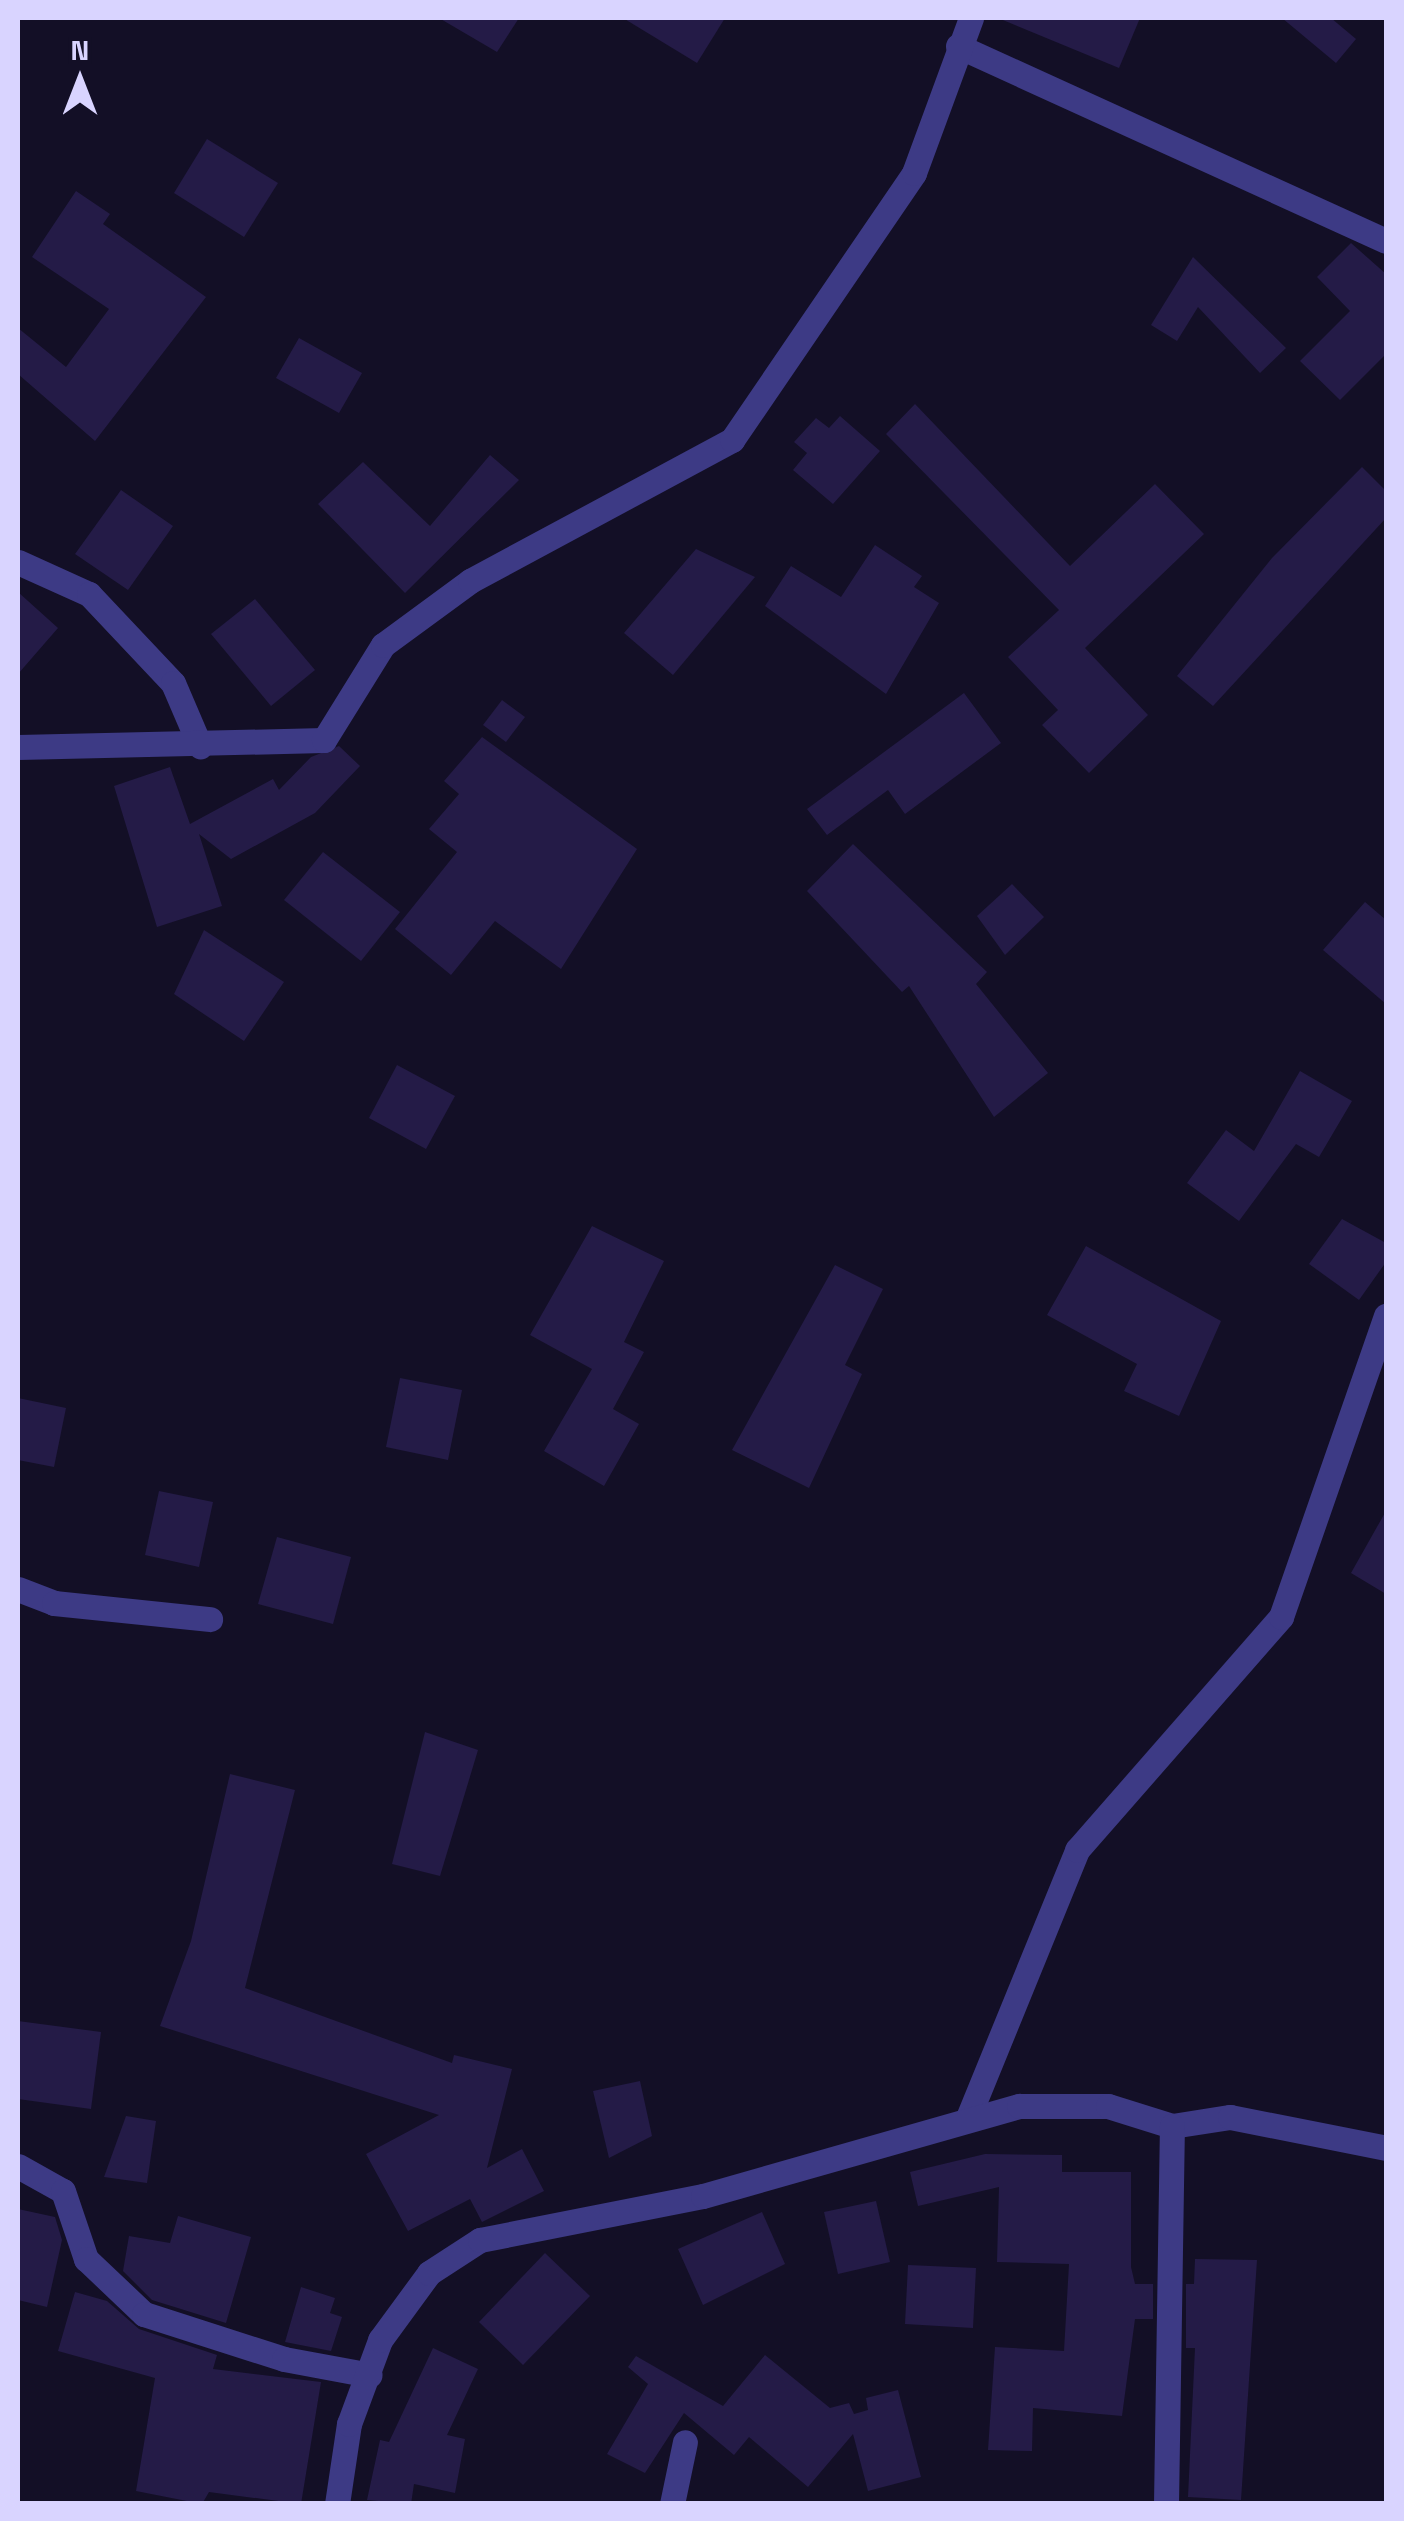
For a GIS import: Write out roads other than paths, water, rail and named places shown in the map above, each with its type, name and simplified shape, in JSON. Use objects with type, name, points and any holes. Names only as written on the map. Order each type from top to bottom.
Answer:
[{"type":"street","points":[[18,748],[324,740],[398,634],[470,581],[732,440],[914,172],[971,18]]},
{"type":"street","points":[[958,46],[1386,241]]},
{"type":"street","points":[[18,562],[89,594],[174,683],[200,746]]},
{"type":"street","points":[[967,2120],[1077,1850],[1280,1617],[1386,1316]]},
{"type":"street","points":[[18,1590],[54,1603],[210,1619]]},
{"type":"street","points":[[336,2504],[350,2424],[380,2340],[430,2273],[480,2240],[703,2196],[1019,2106],[1108,2106],[1172,2126],[1230,2116],[1386,2148]]},
{"type":"street","points":[[1166,2504],[1172,2126]]},
{"type":"street","points":[[18,2166],[63,2191],[86,2259],[144,2314],[284,2359],[370,2375]]},
{"type":"street","points":[[672,2504],[685,2442]]}]
